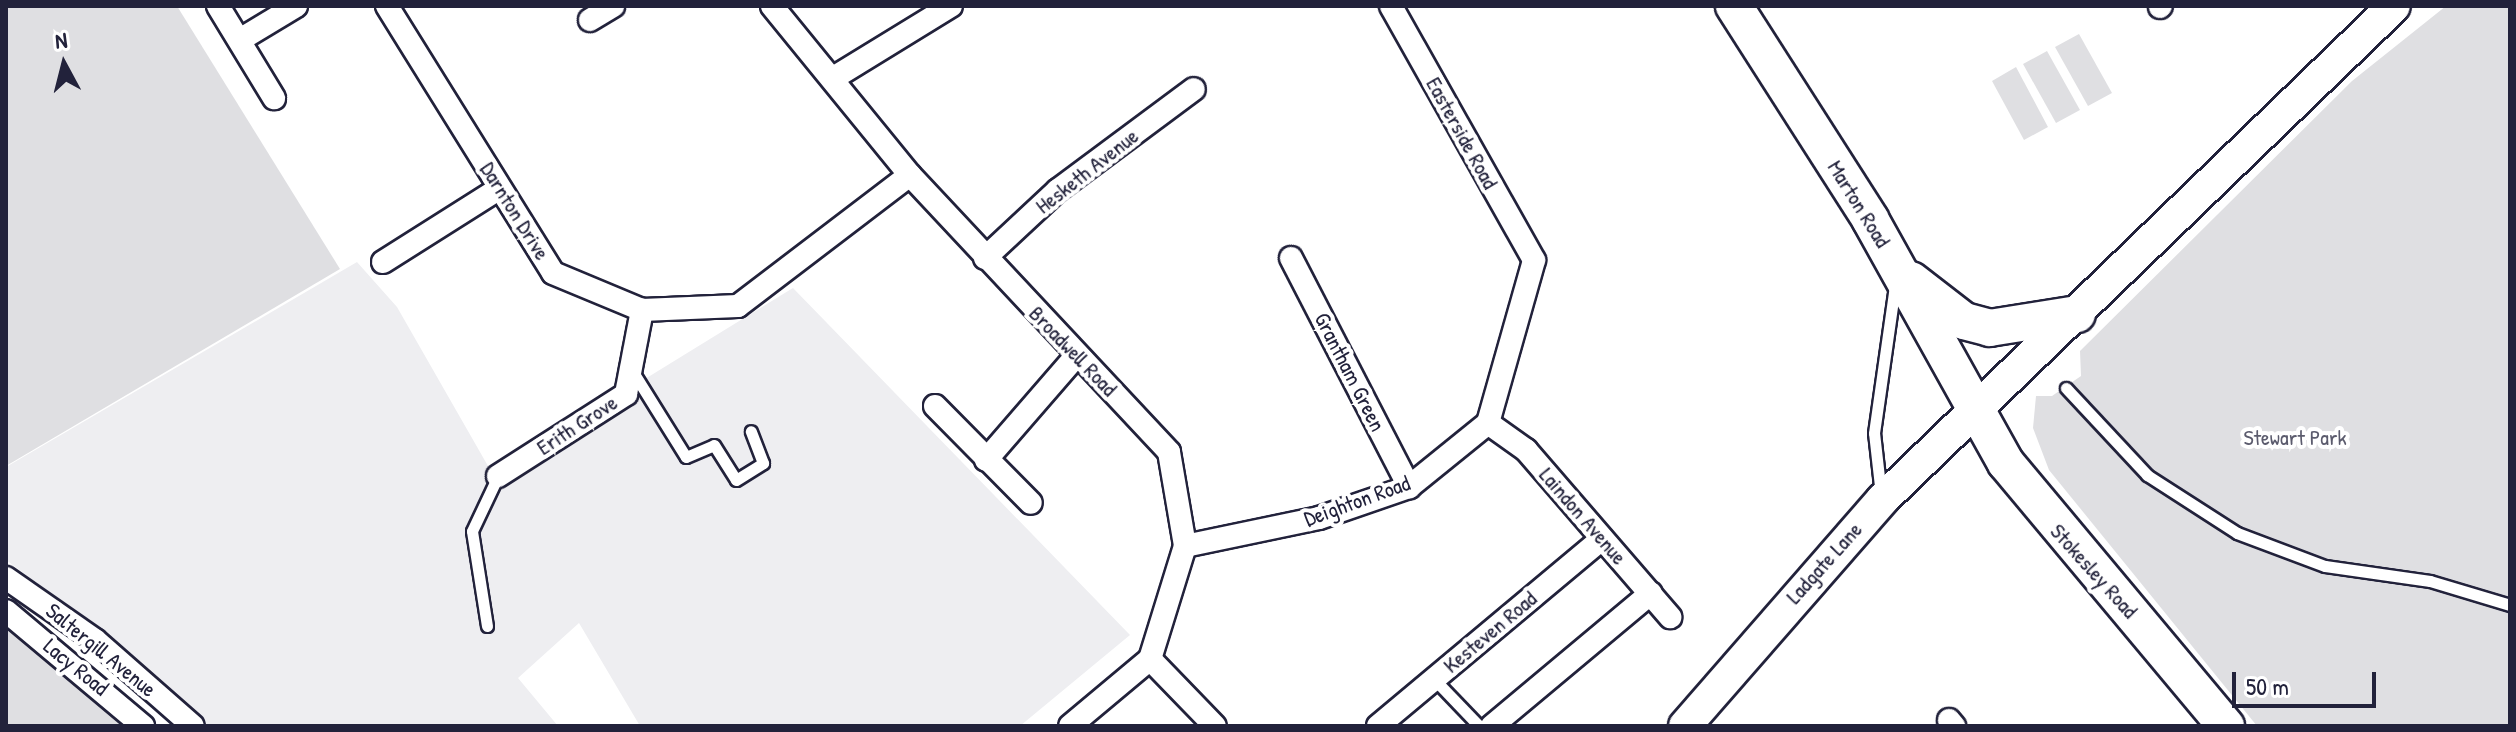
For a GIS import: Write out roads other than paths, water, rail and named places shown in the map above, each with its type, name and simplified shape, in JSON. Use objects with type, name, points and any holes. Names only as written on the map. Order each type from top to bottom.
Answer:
[{"type":"main road","name":"Marton Road","points":[[1734,6],[1898,269],[1973,409]]},
{"type":"main road","name":"Ladgate Lane","points":[[1685,726],[1882,500],[2394,6]]},
{"type":"main road","points":[[1898,269],[1964,321],[1990,328],[2077,314]]},
{"type":"main road","name":"Stokesley Road","points":[[1973,409],[2055,529],[2226,726]]},
{"type":"street","points":[[218,6],[243,38],[274,98]]},
{"type":"street","points":[[243,38],[296,6]]},
{"type":"street","name":"Darnton Drive","points":[[387,6],[553,273],[642,310],[738,306],[910,175]]},
{"type":"street","points":[[590,20],[613,6]]},
{"type":"street","name":"Broadwell Road","points":[[772,6],[835,77],[910,175],[1169,452],[1185,546],[1150,659]]},
{"type":"street","points":[[835,77],[951,6]]},
{"type":"street","name":"Easterside Road","points":[[1391,6],[1534,260],[1488,423]]},
{"type":"street","name":"Hesketh Avenue","points":[[985,258],[1058,190],[1194,89]]},
{"type":"street","points":[[383,262],[500,188]]},
{"type":"street","name":"Grantham Green","points":[[1291,258],[1409,487]]},
{"type":"street","name":"Erith Grove","points":[[498,476],[626,394],[642,310]]},
{"type":"street","points":[[986,460],[1077,355]]},
{"type":"street","points":[[935,406],[1031,503]]},
{"type":"street","name":"Deighton Road","points":[[1185,546],[1319,518],[1409,487],[1488,423]]},
{"type":"street","name":"Laindon Avenue","points":[[1488,423],[1526,450],[1670,617]]},
{"type":"street","name":"Kesteven Road","points":[[1378,726],[1602,539]]},
{"type":"street","name":"Saltergill Avenue","points":[[6,578],[95,640],[193,726]]},
{"type":"street","points":[[1492,726],[1651,593]]},
{"type":"street","name":"Lacy Road","points":[[6,611],[143,726]]},
{"type":"street","points":[[1070,726],[1150,659],[1215,726]]},
{"type":"lane","points":[[1882,500],[1874,433],[1898,269]]},
{"type":"lane","points":[[631,368],[686,457],[714,445],[736,480],[763,463],[751,431]]},
{"type":"lane","points":[[2066,388],[2147,475],[2237,533],[2325,566],[2430,581],[2510,605]]},
{"type":"lane","points":[[487,626],[472,531],[498,476]]},
{"type":"lane","points":[[1434,679],[1479,726]]},
{"type":"park label","name":"Stewart Park","points":[[2295,438]]}]
